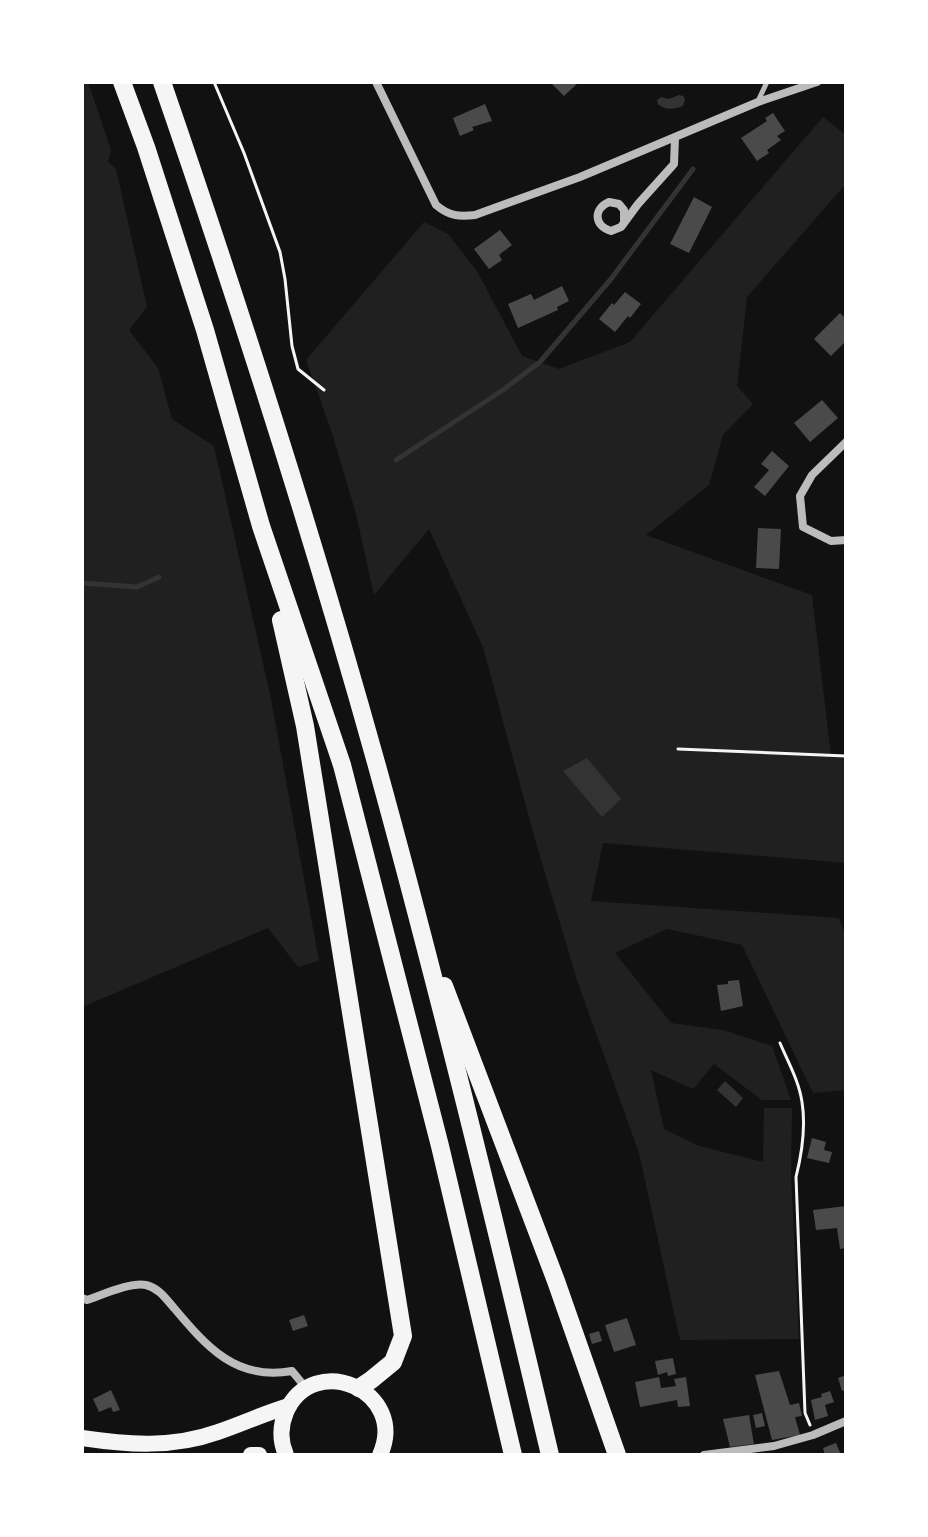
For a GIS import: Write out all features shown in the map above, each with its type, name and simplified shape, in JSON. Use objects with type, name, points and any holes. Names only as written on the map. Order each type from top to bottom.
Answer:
[{"type":"highway","points":[[122,82],[205,330],[261,526],[346,781],[440,1146],[513,1455]]},
{"type":"highway","points":[[162,82],[266,390],[377,765],[550,1455]]},
{"type":"highway","points":[[261,526],[305,726],[403,1336],[393,1362],[359,1388]]},
{"type":"highway","points":[[417,916],[556,1281],[617,1455]]},
{"type":"main road","points":[[286,1455],[281,1434],[289,1406],[306,1388],[332,1381],[359,1388],[372,1398],[382,1412],[386,1429],[384,1452]]},
{"type":"main road","points":[[82,1438],[118,1444],[183,1442],[217,1433],[289,1406]]},
{"type":"main road","points":[[251,1455],[259,1455]]},
{"type":"street","points":[[376,82],[436,205],[446,213],[461,217],[528,196],[758,102],[815,82]]},
{"type":"street","points":[[624,223],[674,164],[675,138]]},
{"type":"street","points":[[845,444],[812,475],[800,496],[803,527],[831,541],[846,540]]},
{"type":"street","points":[[82,1298],[87,1300],[133,1285],[147,1285],[160,1292],[218,1356],[267,1373],[292,1371],[306,1388]]},
{"type":"street","points":[[704,1455],[774,1446],[813,1435],[846,1421]]},
{"type":"lane","points":[[758,102],[767,82]]},
{"type":"path","points":[[214,82],[280,252],[292,346],[298,369],[324,390]]},
{"type":"path","points":[[678,749],[846,756]]},
{"type":"path","points":[[780,1043],[802,1103],[803,1147],[796,1177],[805,1413],[813,1435]]},
{"type":"shaded area","points":[[82,82],[88,82],[111,150],[108,162],[116,169],[147,307],[129,330],[158,368],[172,419],[214,446],[271,699],[319,961],[298,967],[268,928],[82,1007]]},
{"type":"shaded area","points":[[679,95],[685,99],[683,106],[670,109],[658,104],[657,100],[661,97],[669,99]]},
{"type":"shaded area","points":[[823,117],[846,135],[846,187],[747,297],[737,386],[753,404],[723,435],[709,485],[646,535],[812,595],[831,756],[846,758],[846,863],[603,843],[591,901],[839,918],[846,937],[846,1090],[813,1093],[742,945],[667,929],[615,953],[671,1023],[723,1030],[772,1046],[791,1100],[762,1100],[714,1064],[693,1089],[651,1070],[664,1129],[699,1146],[763,1162],[764,1108],[792,1108],[791,1173],[799,1339],[680,1340],[639,1153],[577,980],[483,647],[429,529],[374,595],[356,514],[306,360],[424,222],[448,234],[477,271],[522,356],[559,369],[630,342]]},
{"type":"shaded area","points":[[587,758],[621,799],[602,817],[563,771]]},
{"type":"shaded area","points":[[725,1081],[743,1098],[736,1107],[717,1090]]},
{"type":"building","points":[[550,82],[579,82],[564,96]]},
{"type":"building","points":[[485,104],[492,121],[472,127],[474,130],[460,136],[453,118]]},
{"type":"building","points":[[773,113],[785,131],[777,136],[781,140],[767,150],[769,153],[757,161],[741,138],[767,121],[765,118]]},
{"type":"building","points":[[694,197],[712,207],[689,253],[670,244]]},
{"type":"building","points":[[500,230],[512,245],[499,255],[502,260],[489,269],[474,249]]},
{"type":"building","points":[[562,286],[569,301],[557,307],[558,310],[518,328],[508,304],[531,294],[534,300]]},
{"type":"building","points":[[625,292],[641,304],[615,332],[599,319]]},
{"type":"building","points":[[840,313],[846,319],[846,341],[831,356],[814,339]]},
{"type":"building","points":[[822,400],[838,418],[810,442],[794,423]]},
{"type":"building","points":[[772,451],[789,466],[765,496],[754,487],[769,470],[761,464]]},
{"type":"building","points":[[758,528],[781,529],[779,569],[756,568]]},
{"type":"building","points":[[739,980],[743,1006],[721,1011],[717,985]]},
{"type":"building","points":[[812,1138],[826,1142],[824,1150],[832,1152],[829,1163],[807,1158]]},
{"type":"building","points":[[846,1206],[846,1248],[840,1249],[837,1228],[816,1230],[813,1210]]},
{"type":"building","points":[[304,1315],[308,1326],[293,1331],[289,1320]]},
{"type":"building","points":[[627,1318],[636,1345],[614,1352],[605,1325]]},
{"type":"building","points":[[599,1331],[602,1341],[592,1344],[589,1334]]},
{"type":"building","points":[[673,1358],[676,1374],[668,1376],[667,1372],[658,1375],[655,1361]]},
{"type":"building","points":[[779,1371],[790,1405],[799,1403],[802,1416],[795,1417],[800,1435],[772,1440],[755,1375]]},
{"type":"building","points":[[846,1375],[846,1390],[842,1391],[838,1378]]},
{"type":"building","points":[[659,1377],[661,1388],[676,1386],[674,1379],[686,1377],[690,1406],[678,1407],[677,1400],[640,1407],[635,1382]]},
{"type":"building","points":[[111,1390],[120,1410],[113,1412],[111,1407],[99,1412],[93,1399]]},
{"type":"building","points":[[830,1391],[834,1402],[825,1405],[828,1416],[815,1420],[811,1400]]},
{"type":"building","points":[[762,1413],[765,1426],[756,1428],[753,1415]]},
{"type":"building","points":[[749,1415],[754,1444],[730,1447],[723,1419]]},
{"type":"building","points":[[836,1443],[841,1455],[825,1455],[823,1448]]},
{"type":"waterway","points":[[396,460],[540,362],[611,279],[693,169]]},
{"type":"waterway","points":[[82,583],[137,587],[159,577]]}]
